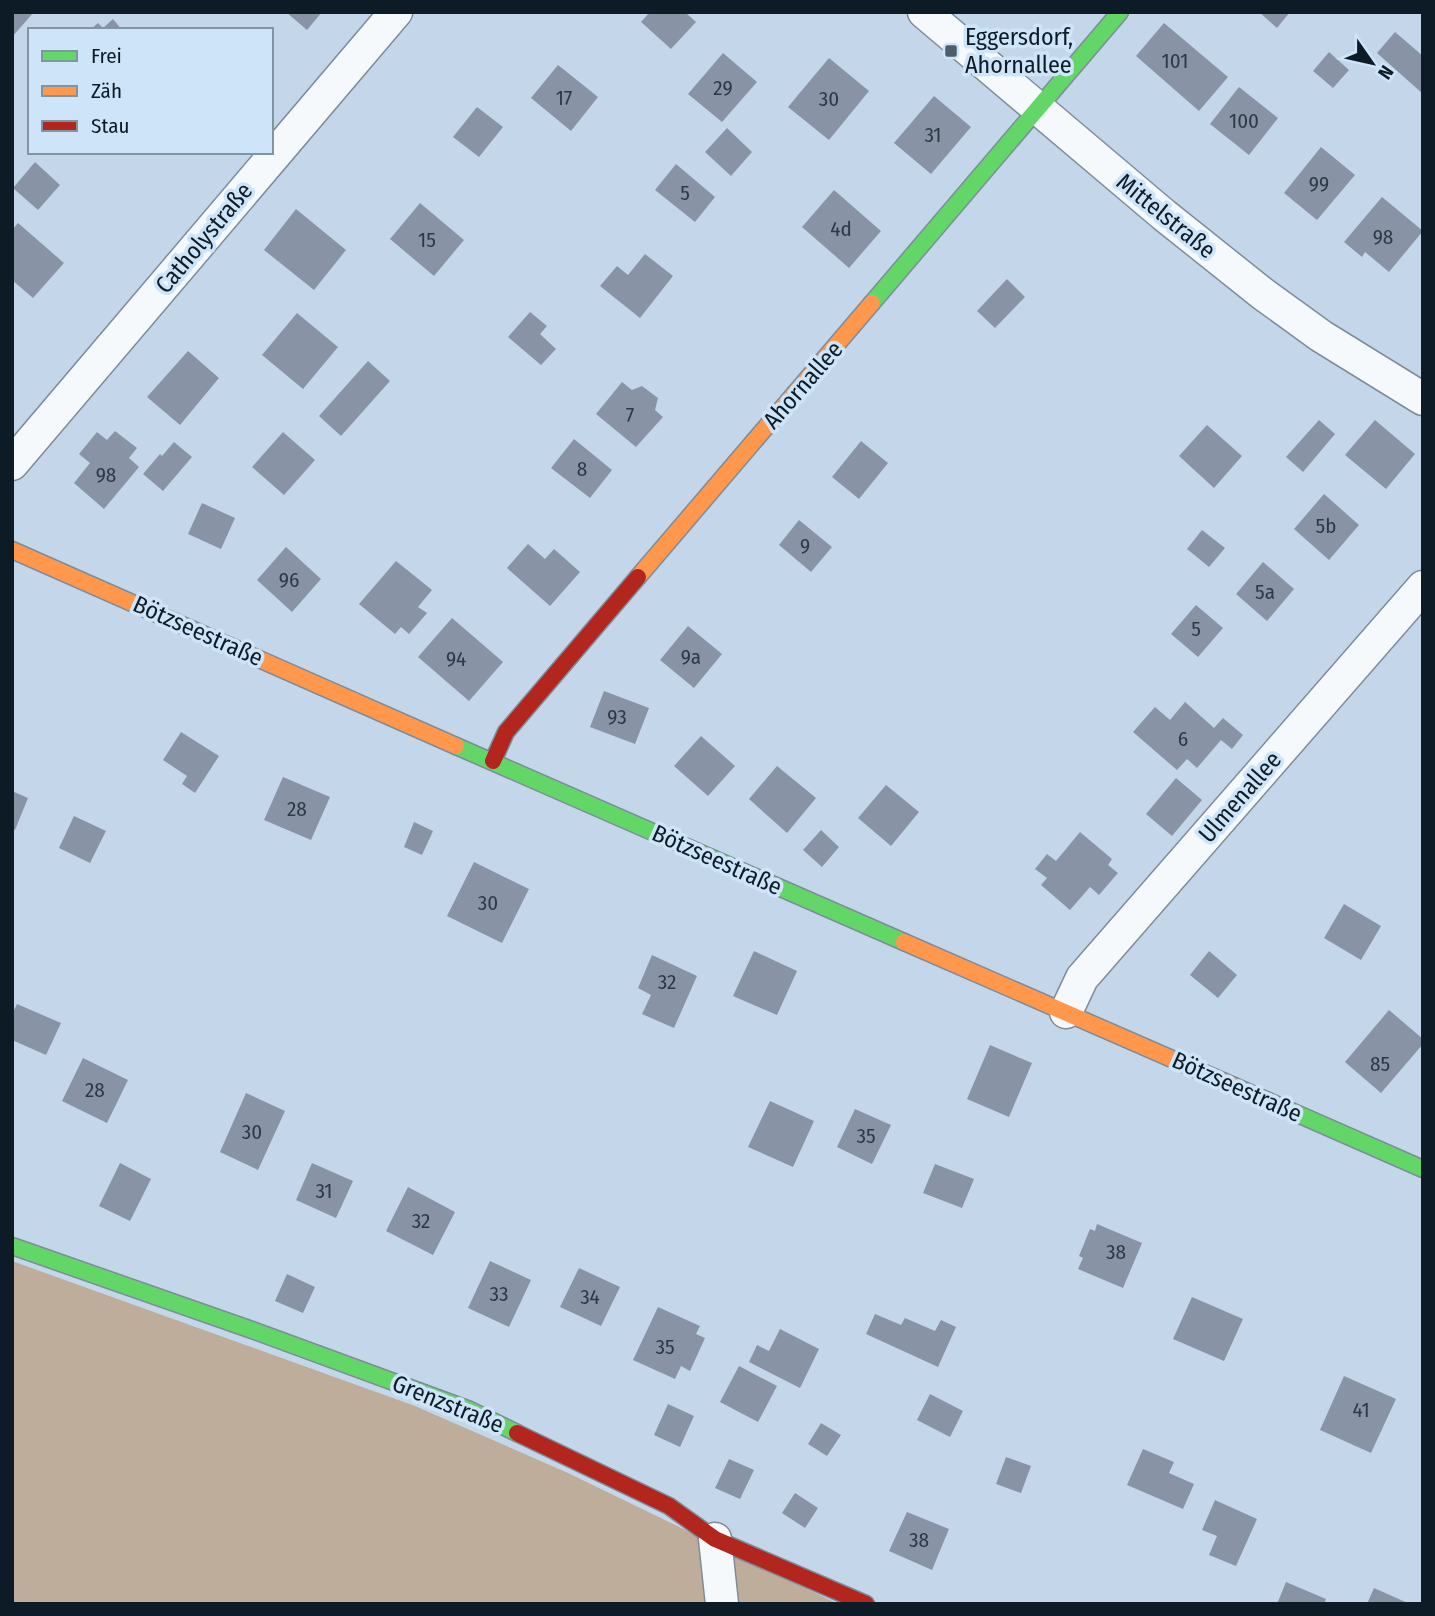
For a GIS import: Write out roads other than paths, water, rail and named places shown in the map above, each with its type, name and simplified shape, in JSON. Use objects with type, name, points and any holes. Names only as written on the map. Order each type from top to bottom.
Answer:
[{"type":"street","name":"Catholystraße","points":[[12,464],[396,12]]},
{"type":"street","name":"Mittelstraße","points":[[924,12],[1164,215],[1263,294],[1321,336],[1423,399]]},
{"type":"street","name":"Ahornallee","points":[[493,761],[506,732],[1120,12]]},
{"type":"street","name":"Bötzseestraße","points":[[12,550],[1423,1169]]},
{"type":"street","name":"Ulmenallee","points":[[1066,1012],[1082,978],[1423,587]]},
{"type":"street","name":"Grenzstraße","points":[[12,1246],[470,1410],[668,1506],[715,1539],[866,1604]]},
{"type":"street","points":[[715,1539],[722,1604]]},
{"type":"place","name":"Eggersdorf, Ahornallee","points":[[951,51]]}]
